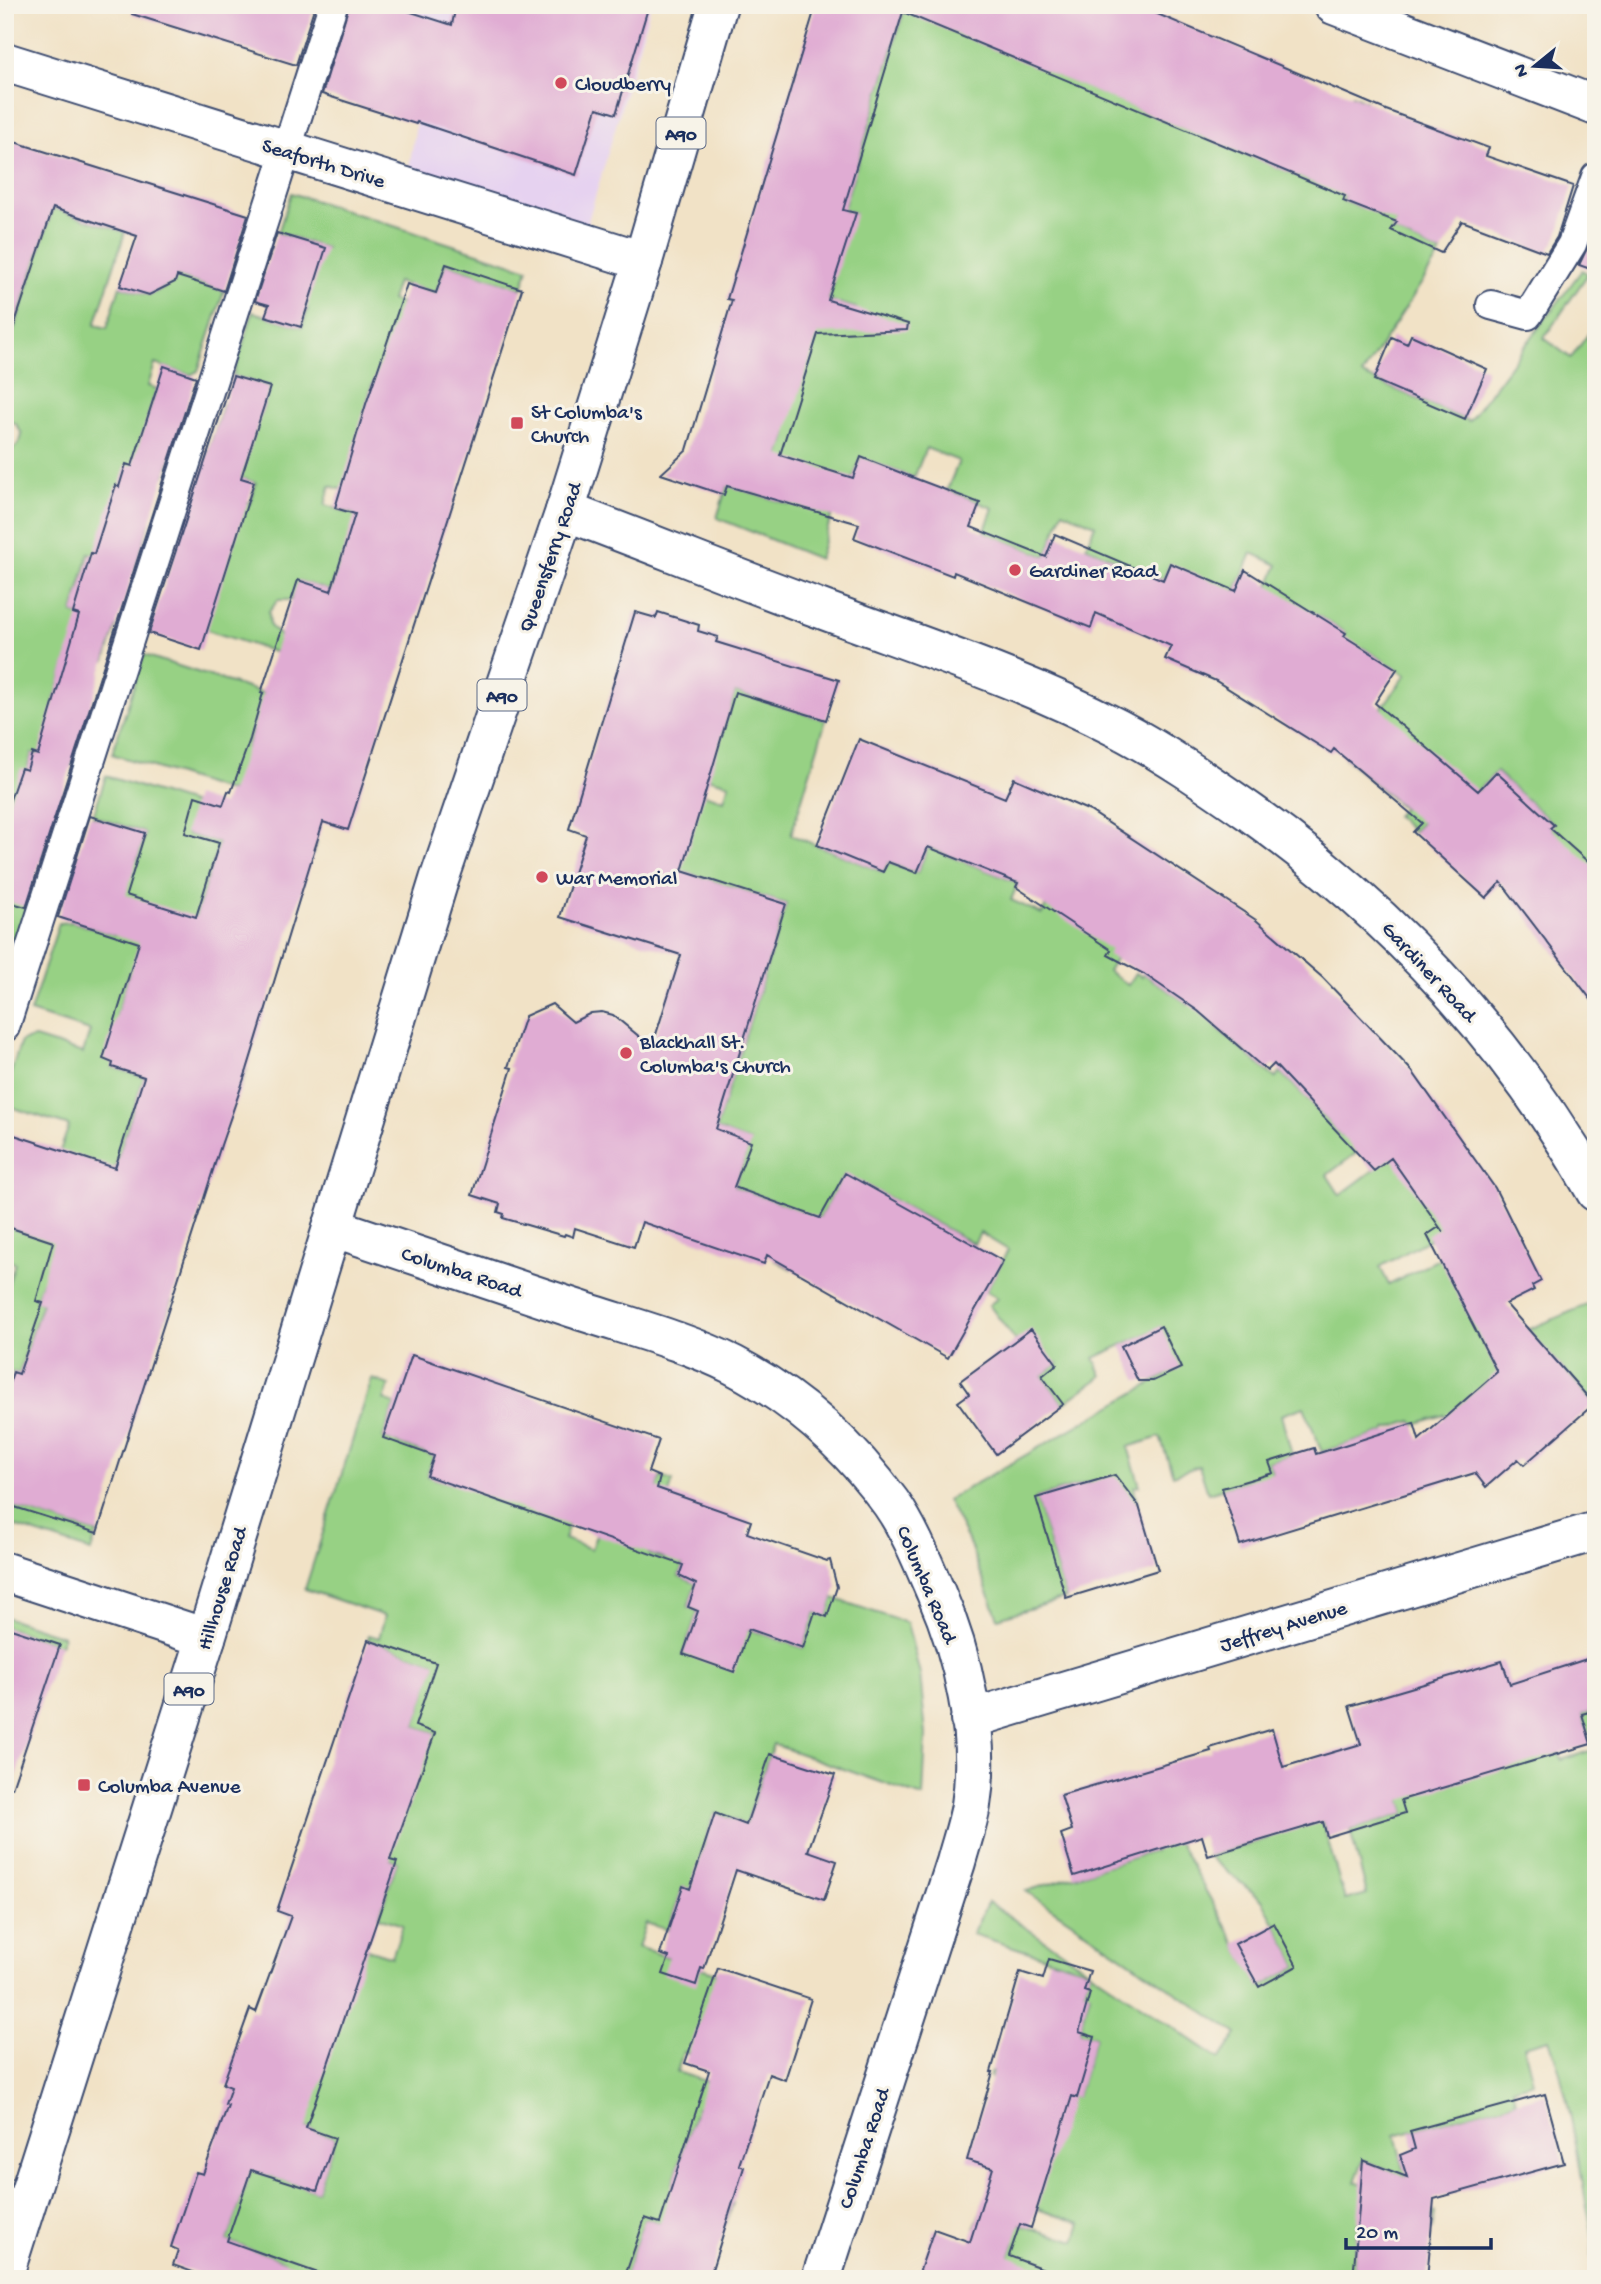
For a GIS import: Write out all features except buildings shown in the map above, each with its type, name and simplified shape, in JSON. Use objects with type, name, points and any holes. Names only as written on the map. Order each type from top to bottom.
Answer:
[{"type":"street","name":"Queensferry Road","points":[[369,1105],[439,880],[565,511],[643,261],[718,5]]},
{"type":"street","points":[[1334,5],[1596,106]]},
{"type":"street","name":"Seaforth Drive","points":[[5,62],[643,261]]},
{"type":"street","name":"Gardiner Road","points":[[565,511],[1073,706],[1121,730],[1199,778],[1318,864],[1386,923],[1428,965],[1512,1062],[1544,1107],[1596,1192]]},
{"type":"street","name":"Hillhouse Road","points":[[5,2271],[206,1638],[369,1105]]},
{"type":"street","name":"Columba Road","points":[[332,1227],[663,1337],[731,1364],[782,1394],[818,1421],[891,1504],[919,1554],[944,1610],[960,1664],[971,1719],[974,1763],[971,1805],[956,1861],[821,2279]]},
{"type":"street","name":"Jeffrey Avenue","points":[[971,1719],[1596,1531]]},
{"type":"street","points":[[5,1573],[206,1638]]},
{"type":"lane","points":[[5,1027],[332,5]]},
{"type":"lane","points":[[1491,305],[1528,315],[1572,244],[1596,177]]},
{"type":"shaded area","points":[[389,5],[651,5],[582,242],[406,187],[416,124],[448,24]]},
{"type":"green space","points":[[904,11],[1315,183],[1352,95],[1365,101],[1351,179],[1343,201],[1362,208],[1411,201],[1392,230],[1441,253],[1362,375],[1469,421],[1582,270],[1588,274],[1544,338],[1571,358],[1589,333],[1596,338],[1596,883],[1550,828],[1553,824],[1496,772],[1454,818],[1440,804],[1413,832],[1396,816],[1403,808],[1345,758],[1406,675],[1363,648],[1319,676],[1346,633],[1313,613],[1241,649],[1278,565],[1252,553],[1229,607],[1170,564],[1163,580],[1086,547],[1095,525],[1063,511],[1046,557],[984,533],[993,508],[947,490],[959,461],[926,448],[914,478],[861,458],[845,498],[837,496],[819,559],[717,518],[727,485],[789,504],[780,455],[787,434],[776,430],[808,325],[849,332],[856,308],[828,300],[834,283],[822,279],[855,213],[843,210]]},
{"type":"green space","points":[[291,193],[528,269],[522,289],[446,264],[436,293],[397,282],[391,300],[430,312],[372,385],[367,404],[363,496],[330,486],[325,505],[357,515],[331,591],[299,581],[292,600],[278,600],[269,612],[270,626],[308,663],[204,629],[197,486],[251,503],[256,483],[217,470],[206,461],[224,403],[261,415],[269,387],[233,376],[253,312],[302,327],[308,309],[271,297],[326,248],[278,233]]},
{"type":"green space","points":[[53,208],[125,232],[95,325],[107,328],[120,286],[149,295],[164,288],[169,273],[224,291],[198,371],[190,375],[155,364],[148,386],[183,397],[155,395],[148,417],[181,427],[164,476],[117,486],[149,522],[135,567],[89,553],[73,613],[116,626],[105,661],[70,650],[54,701],[89,713],[71,766],[32,753],[27,770],[13,793],[58,807],[42,859],[5,846],[5,450],[17,445],[22,434],[16,424],[5,419],[5,358]]},
{"type":"green space","points":[[144,655],[291,702],[268,736],[252,731],[247,747],[265,827],[317,843],[313,854],[192,817],[187,834],[219,843],[196,917],[129,975],[117,1015],[158,1043],[247,1070],[240,1088],[112,1067],[144,1077],[115,1168],[49,1262],[171,1301],[164,1321],[42,1282],[36,1300],[42,1303],[19,1374],[13,1372],[5,1395],[5,1285],[8,1285],[15,1263],[5,1259],[5,1226],[30,1234],[69,1126],[5,1105],[5,1091],[21,1041],[35,1038],[83,1053],[90,1031],[30,1012],[59,923],[73,922],[115,935],[68,896],[137,859],[145,833],[93,816],[106,776],[235,817],[241,795],[112,754]]},
{"type":"green space","points":[[735,692],[826,720],[791,835],[883,872],[888,862],[917,873],[928,847],[1018,883],[1011,900],[1042,914],[1056,884],[1119,922],[1115,959],[1108,971],[1128,985],[1136,973],[1142,977],[1144,974],[1188,1004],[1230,950],[1216,1027],[1275,1078],[1281,1072],[1342,1136],[1383,1133],[1327,1175],[1340,1195],[1394,1155],[1446,1230],[1380,1267],[1389,1285],[1454,1251],[1499,1342],[1596,1301],[1596,1403],[1594,1404],[1549,1354],[1459,1455],[1444,1415],[1414,1424],[1412,1421],[1322,1452],[1304,1407],[1281,1415],[1292,1455],[1269,1462],[1274,1478],[1247,1481],[1208,1493],[1199,1466],[1173,1475],[1160,1437],[1128,1447],[1140,1486],[1134,1487],[1137,1502],[1099,1514],[1089,1482],[1036,1498],[1066,1598],[998,1618],[967,1538],[947,1500],[1166,1375],[1161,1327],[1094,1358],[1102,1376],[1063,1404],[1042,1376],[1057,1364],[1016,1341],[989,1305],[998,1298],[986,1291],[1008,1250],[980,1233],[974,1244],[845,1174],[791,1269],[775,1260],[802,1212],[734,1187],[750,1142],[716,1129],[786,904],[681,871],[673,785],[724,800],[729,784],[708,778]]},
{"type":"green space","points":[[5,891],[29,900],[14,946],[5,943]]},
{"type":"green space","points":[[372,1379],[389,1385],[384,1400],[395,1404],[383,1438],[434,1456],[427,1476],[449,1483],[575,1506],[564,1539],[591,1549],[603,1516],[656,1490],[660,1477],[673,1481],[649,1554],[664,1559],[670,1540],[689,1547],[679,1576],[696,1584],[688,1607],[698,1611],[683,1654],[749,1629],[803,1648],[815,1612],[827,1616],[833,1598],[907,1623],[920,1674],[926,1735],[923,1797],[773,1744],[745,1827],[715,1813],[701,1857],[725,1900],[683,1887],[668,1930],[646,1923],[638,1947],[719,1974],[693,2055],[683,2052],[677,2072],[758,2098],[709,2110],[697,2107],[673,2183],[733,2203],[726,2224],[677,2228],[645,2218],[624,2279],[279,2279],[284,2261],[227,2241],[251,2169],[317,2191],[335,2138],[283,2120],[342,1941],[392,1957],[403,1925],[379,1917],[397,1862],[344,1844],[435,1733],[415,1726],[435,1663],[368,1640],[369,1635],[379,1638],[385,1616],[305,1589]]},
{"type":"green space","points":[[5,1504],[97,1533],[91,1551],[5,1523]]},
{"type":"green space","points":[[5,1617],[63,1636],[60,1645],[5,1627]]},
{"type":"green space","points":[[1540,1686],[1561,1760],[1593,1750],[1582,1714],[1596,1710],[1596,2256],[1591,2256],[1592,2230],[1567,2099],[1549,2039],[1524,2046],[1533,2082],[1513,2088],[1516,2102],[1395,2135],[1404,2169],[1428,2163],[1410,2179],[1363,2160],[1355,2182],[1435,2213],[1432,2229],[1358,2223],[1353,2279],[1001,2279],[1014,2241],[975,2226],[980,2213],[1075,2241],[1081,2223],[1037,2209],[1028,2089],[989,2077],[991,2072],[1077,2097],[1095,2037],[1079,2032],[1090,1994],[1084,1991],[1090,1971],[1220,2059],[1237,2034],[1026,1891],[1155,1851],[1158,1806],[1260,1987],[1297,1966],[1262,1900],[1208,1856],[1266,1839],[1318,1806],[1345,1900],[1367,1894],[1350,1830],[1405,1813],[1395,1780]]},
{"type":"green space","points":[[988,1902],[1090,1971],[972,1934]]},
{"type":"place","name":"Cloudberry","points":[[561,83]]},
{"type":"place","name":"St Columba's Church","points":[[517,423]]},
{"type":"place","name":"Gardiner Road","points":[[1015,570]]},
{"type":"place","name":"War Memorial","points":[[542,877]]},
{"type":"place","name":"Blackhall St. Columba's Church","points":[[626,1053]]},
{"type":"place","name":"Columba Avenue","points":[[84,1785]]}]
